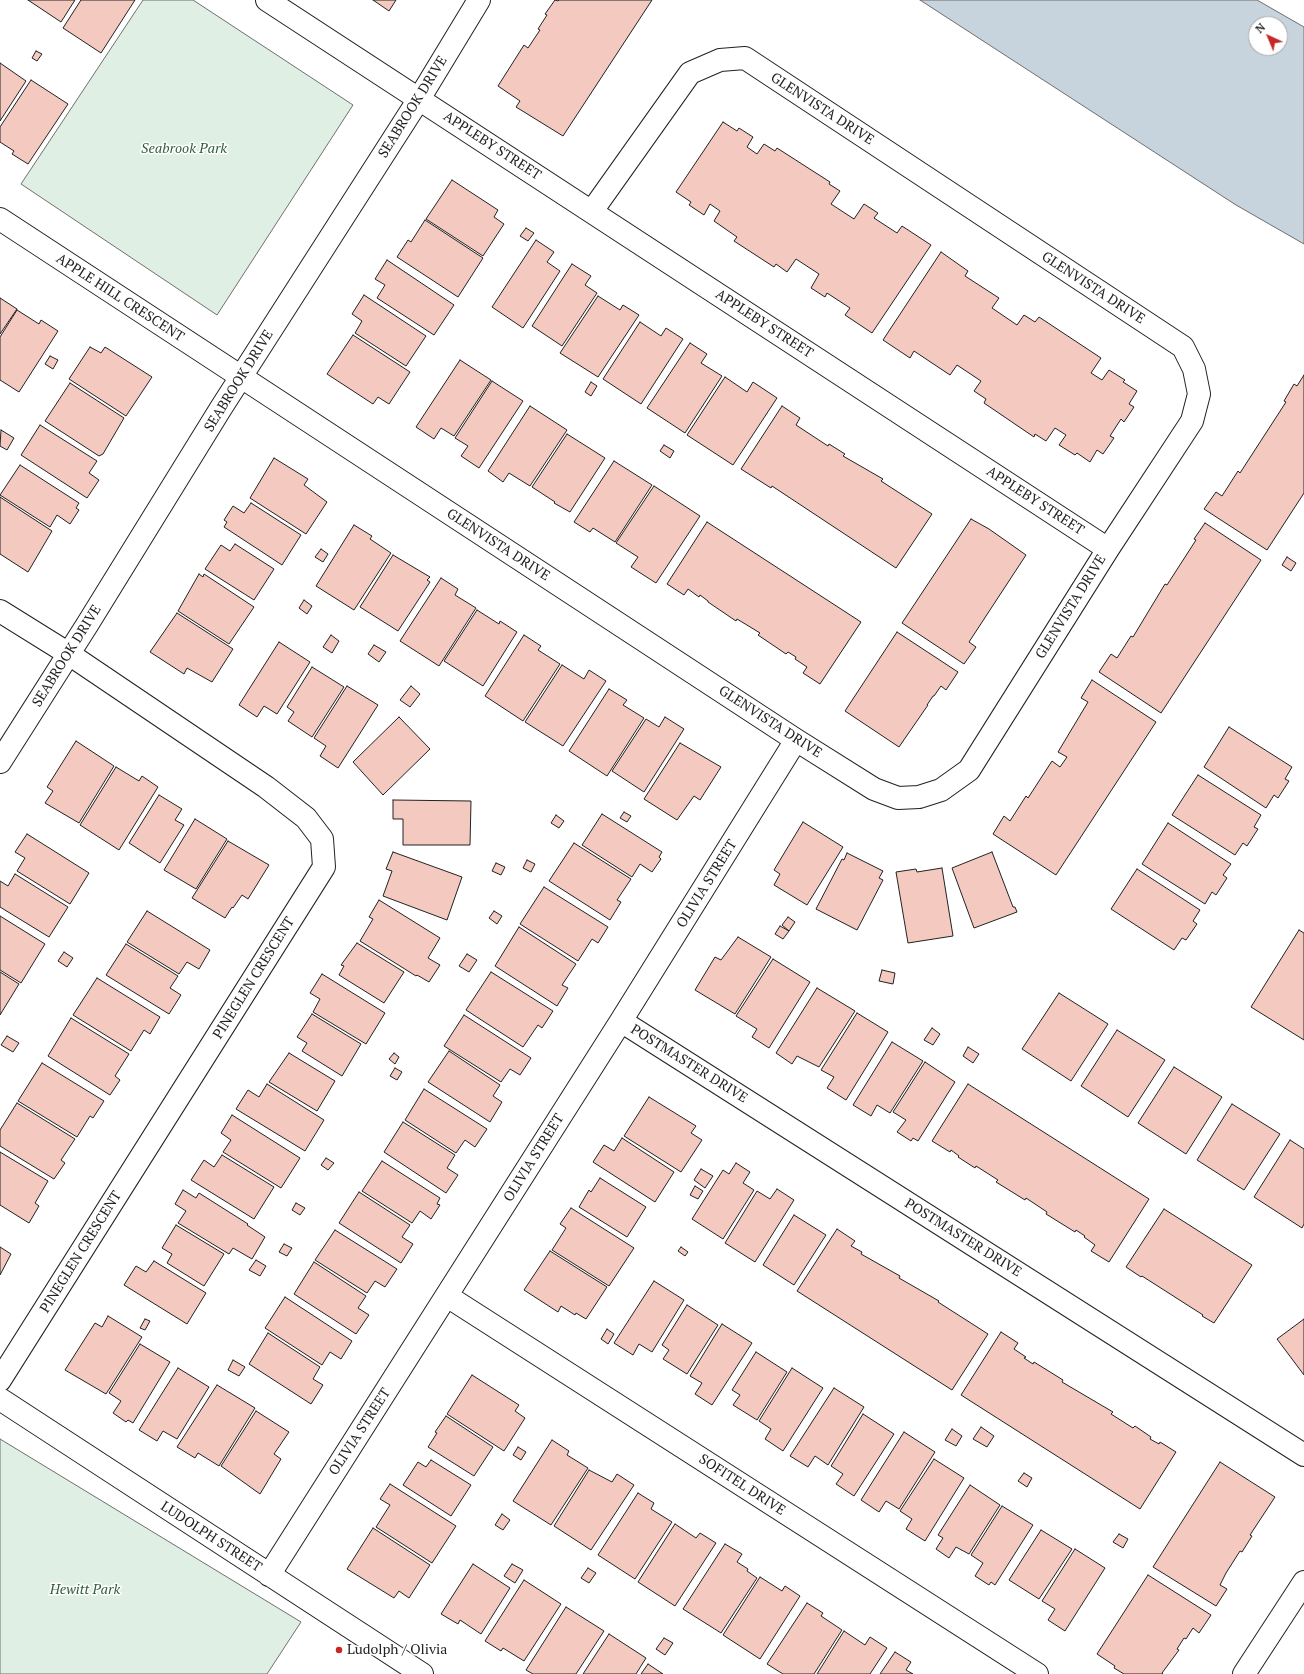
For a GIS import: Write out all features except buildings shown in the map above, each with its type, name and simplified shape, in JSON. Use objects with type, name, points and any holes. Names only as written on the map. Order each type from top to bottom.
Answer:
[{"type":"street","points":[[267,0],[419,99]]},
{"type":"street","name":"SEABROOK DRIVE","points":[[0,762],[241,377],[419,99],[479,0]]},
{"type":"street","name":"GLENVISTA DRIVE","points":[[241,377],[796,740],[874,789],[898,798],[919,797],[942,790],[968,770],[1108,549],[1192,422],[1199,394],[1194,369],[1183,347],[745,58],[720,60],[690,73],[592,211]]},
{"type":"street","name":"APPLEBY STREET","points":[[419,99],[1108,549]]},
{"type":"street","name":"APPLE HILL CRESCENT","points":[[0,220],[241,377]]},
{"type":"street","name":"PINEGLEN CRESCENT","points":[[0,611],[69,654],[266,786],[306,818],[322,839],[324,867],[0,1380]]},
{"type":"street","name":"OLIVIA STREET","points":[[269,1574],[621,1021],[796,740]]},
{"type":"street","name":"POSTMASTER DRIVE","points":[[621,1021],[1304,1454]]},
{"type":"street","name":"SOFITEL DRIVE","points":[[447,1296],[1037,1674]]},
{"type":"street","name":"LUDOLPH STREET","points":[[0,1399],[422,1674]]},
{"type":"street","points":[[1244,1674],[1304,1582]]},
{"type":"green space","name":"Seabrook Park","points":[[143,0],[193,0],[353,105],[217,315],[21,184]]},
{"type":"green space","name":"Hewitt Park","points":[[0,1439],[301,1622],[267,1674],[0,1674]]},
{"type":"shaded area","points":[[920,0],[1257,0],[1285,16],[1248,16],[1248,56],[1288,56],[1288,18],[1304,27],[1304,244],[1236,205]]},
{"type":"place","name":"Ludolph / Olivia","points":[[339,1650]]}]
